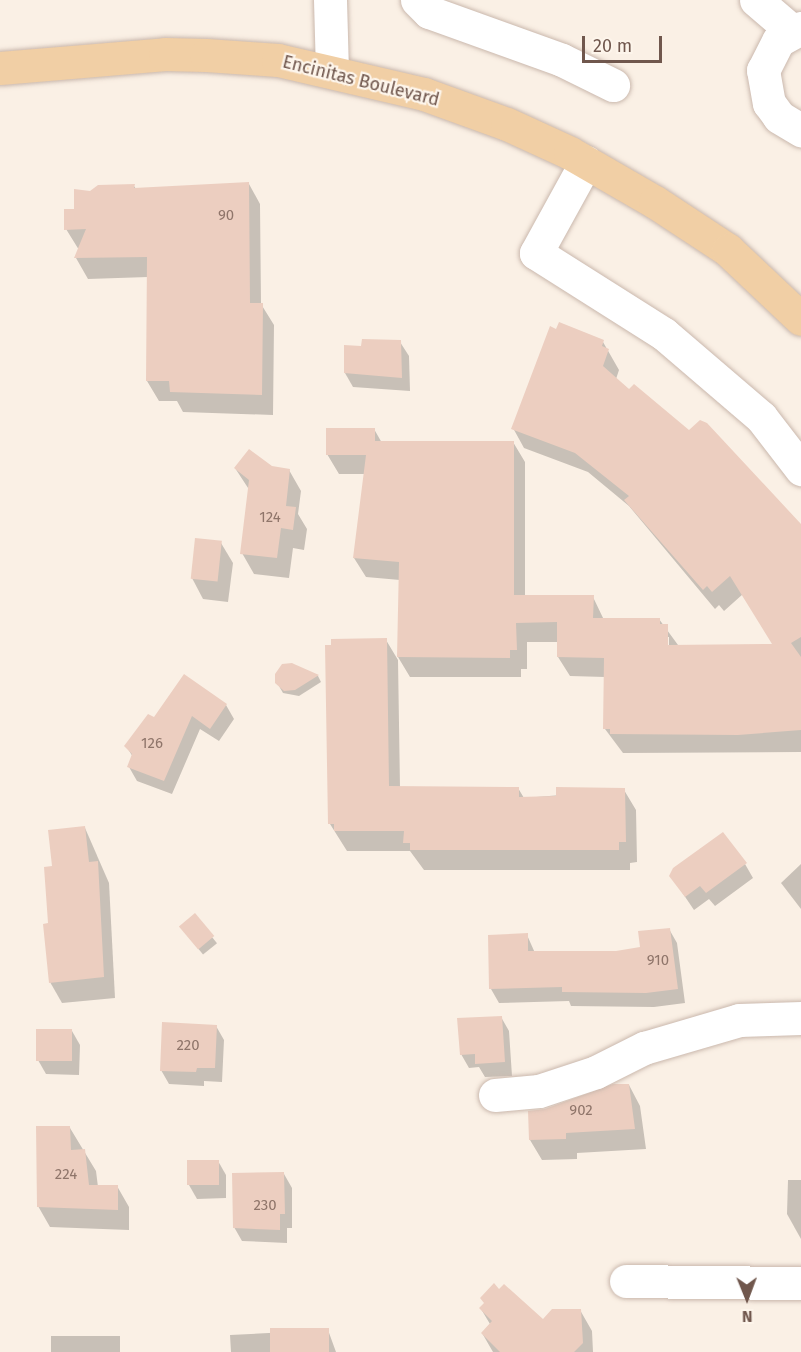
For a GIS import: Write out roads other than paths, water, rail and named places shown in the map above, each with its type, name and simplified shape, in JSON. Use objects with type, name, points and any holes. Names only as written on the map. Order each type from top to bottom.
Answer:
[{"type":"main road","name":"Encinitas Boulevard","points":[[0,68],[165,54],[278,60],[435,97],[507,124],[586,162],[728,250],[801,320]]},
{"type":"street","points":[[330,0],[332,71]]},
{"type":"street","points":[[417,0],[429,12],[552,56],[613,85]]},
{"type":"street","points":[[756,0],[796,29],[769,54],[764,87],[779,117],[801,130]]},
{"type":"street","points":[[586,162],[536,253],[664,334],[761,417],[801,469]]},
{"type":"street","points":[[495,1095],[539,1091],[596,1072],[644,1048],[739,1020],[801,1018]]},
{"type":"street","points":[[627,1281],[801,1283]]}]
